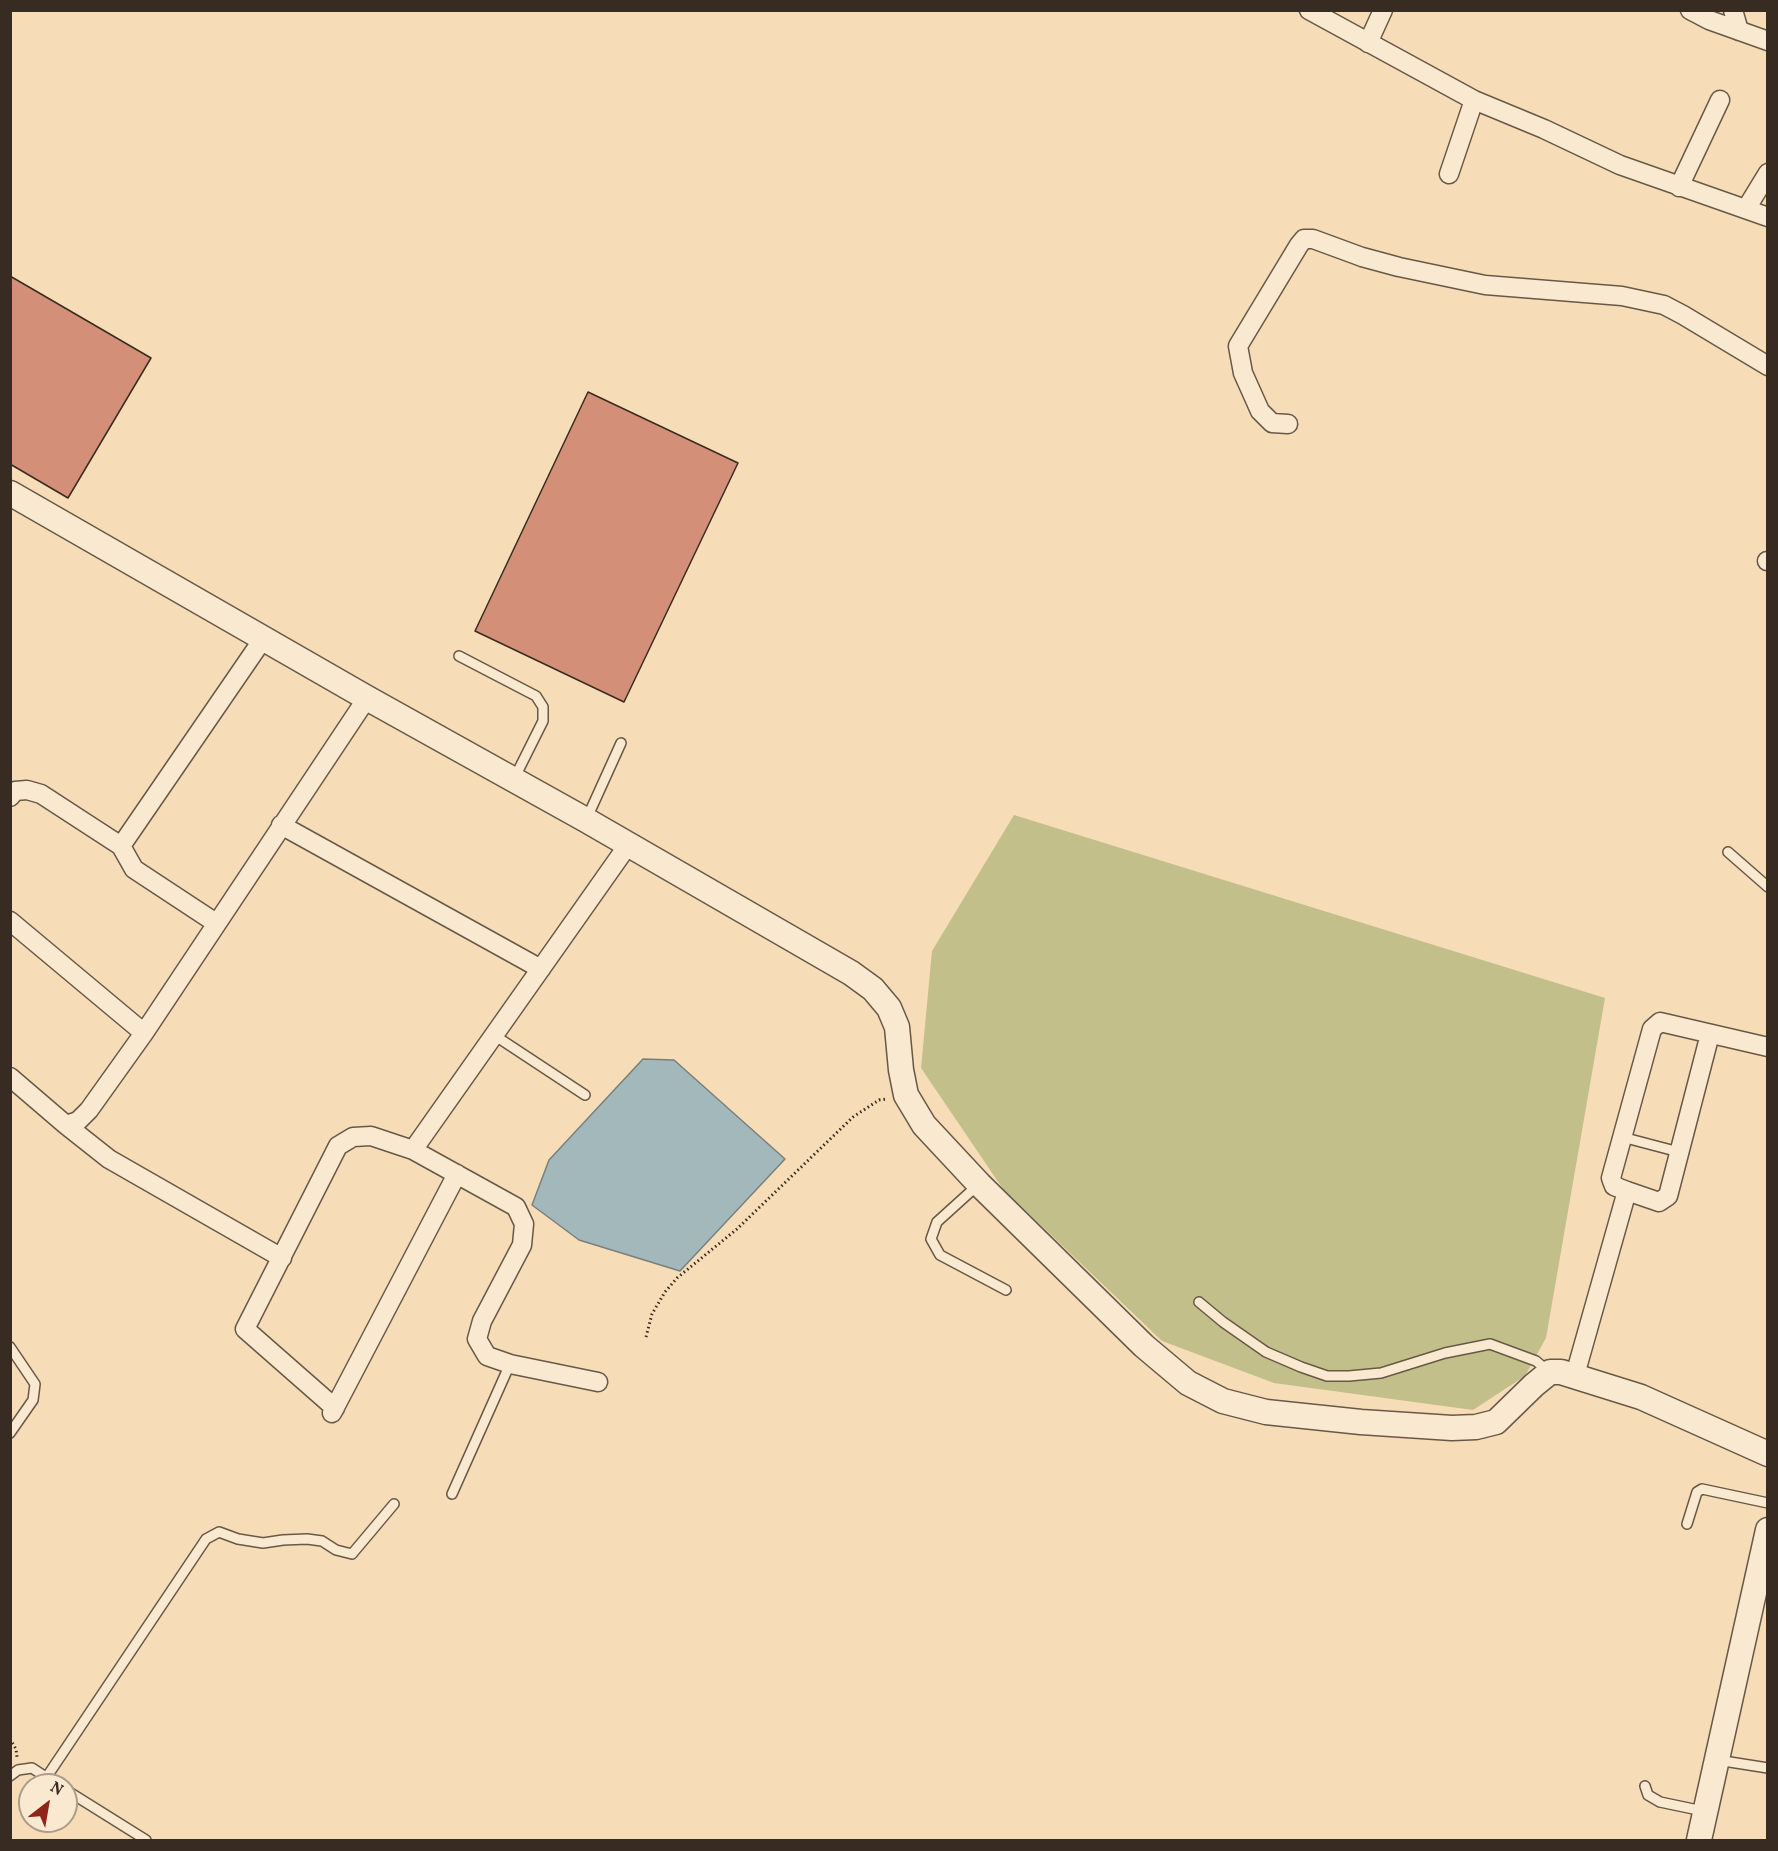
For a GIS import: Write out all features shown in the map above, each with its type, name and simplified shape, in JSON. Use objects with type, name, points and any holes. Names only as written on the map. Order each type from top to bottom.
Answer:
[{"type":"street","points":[[1309,10],[1474,100],[1544,129],[1620,165],[1767,217]]},
{"type":"street","points":[[1368,43],[1383,10]]},
{"type":"street","points":[[1690,10],[1767,41]]},
{"type":"street","points":[[1732,10],[1739,31]]},
{"type":"street","points":[[1449,174],[1474,100]]},
{"type":"street","points":[[1679,187],[1720,100]]},
{"type":"street","points":[[1746,208],[1767,172]]},
{"type":"street","points":[[1288,424],[1272,423],[1260,411],[1243,373],[1238,346],[1299,244],[1305,239],[1313,239],[1362,257],[1399,267],[1485,285],[1622,296],[1664,305],[1767,366]]},
{"type":"street","points":[[10,493],[263,639],[586,820],[851,973],[873,989],[890,1008],[897,1027],[906,1095],[924,1125],[979,1184],[1144,1346],[1188,1383],[1223,1401],[1266,1412],[1452,1428],[1476,1427],[1496,1422],[1533,1385],[1550,1372],[1561,1372],[1641,1397],[1767,1454]]},
{"type":"street","points":[[121,846],[263,639]]},
{"type":"street","points":[[66,1125],[78,1121],[89,1110],[144,1033],[367,698]]},
{"type":"street","points":[[10,797],[15,791],[27,790],[41,794],[121,846],[134,869],[216,923]]},
{"type":"street","points":[[281,825],[541,969]]},
{"type":"street","points":[[413,1150],[628,845]]},
{"type":"street","points":[[10,921],[144,1033]]},
{"type":"street","points":[[1710,1034],[1668,1196],[1659,1202],[1614,1186],[1611,1178],[1655,1025],[1660,1022],[1767,1047]]},
{"type":"street","points":[[10,1077],[109,1159],[282,1258]]},
{"type":"street","points":[[457,1174],[333,1410],[245,1329],[338,1146],[353,1137],[371,1136],[413,1150],[516,1206],[524,1224],[522,1245],[482,1322],[477,1339],[487,1356],[510,1364],[598,1382]]},
{"type":"street","points":[[1575,1375],[1627,1191]]},
{"type":"street","points":[[1699,1840],[1767,1530]]},
{"type":"lane","points":[[459,656],[536,696],[543,707],[543,720],[513,780]]},
{"type":"lane","points":[[586,820],[621,743]]},
{"type":"lane","points":[[1728,852],[1767,887]]},
{"type":"lane","points":[[494,1035],[585,1095]]},
{"type":"lane","points":[[1622,1137],[1679,1152]]},
{"type":"lane","points":[[979,1184],[937,1222],[932,1239],[940,1255],[1006,1290]]},
{"type":"lane","points":[[1199,1302],[1266,1352],[1327,1376],[1381,1373],[1445,1353],[1490,1344],[1536,1360],[1550,1372]]},
{"type":"lane","points":[[10,1347],[35,1384],[33,1400],[10,1433]]},
{"type":"lane","points":[[452,1494],[510,1364]]},
{"type":"lane","points":[[1687,1524],[1697,1492],[1702,1489],[1767,1503]]},
{"type":"lane","points":[[49,1773],[206,1539],[219,1532],[262,1544],[307,1539],[322,1541],[336,1550],[352,1554],[394,1504]]},
{"type":"lane","points":[[1718,1760],[1767,1768]]},
{"type":"lane","points":[[14,1773],[32,1768],[39,1773]]},
{"type":"lane","points":[[1645,1786],[1648,1795],[1660,1802],[1706,1812]]},
{"type":"lane","points":[[78,1798],[146,1840]]},
{"type":"path","points":[[646,1337],[652,1314],[665,1292],[677,1278],[737,1229],[853,1117],[879,1100],[906,1095]]},
{"type":"path","points":[[10,1739],[16,1749],[14,1773]]},
{"type":"shaded area","points":[[1014,815],[1605,998],[1546,1338],[1525,1376],[1473,1410],[1274,1383],[1162,1341],[1003,1189],[921,1068],[932,951]]},
{"type":"shaded area","points":[[643,1059],[674,1060],[785,1159],[680,1271],[579,1240],[532,1205],[549,1160]]},
{"type":"building","points":[[10,276],[151,358],[68,498],[10,464]]},
{"type":"building","points":[[588,392],[738,463],[624,702],[475,631]]}]
